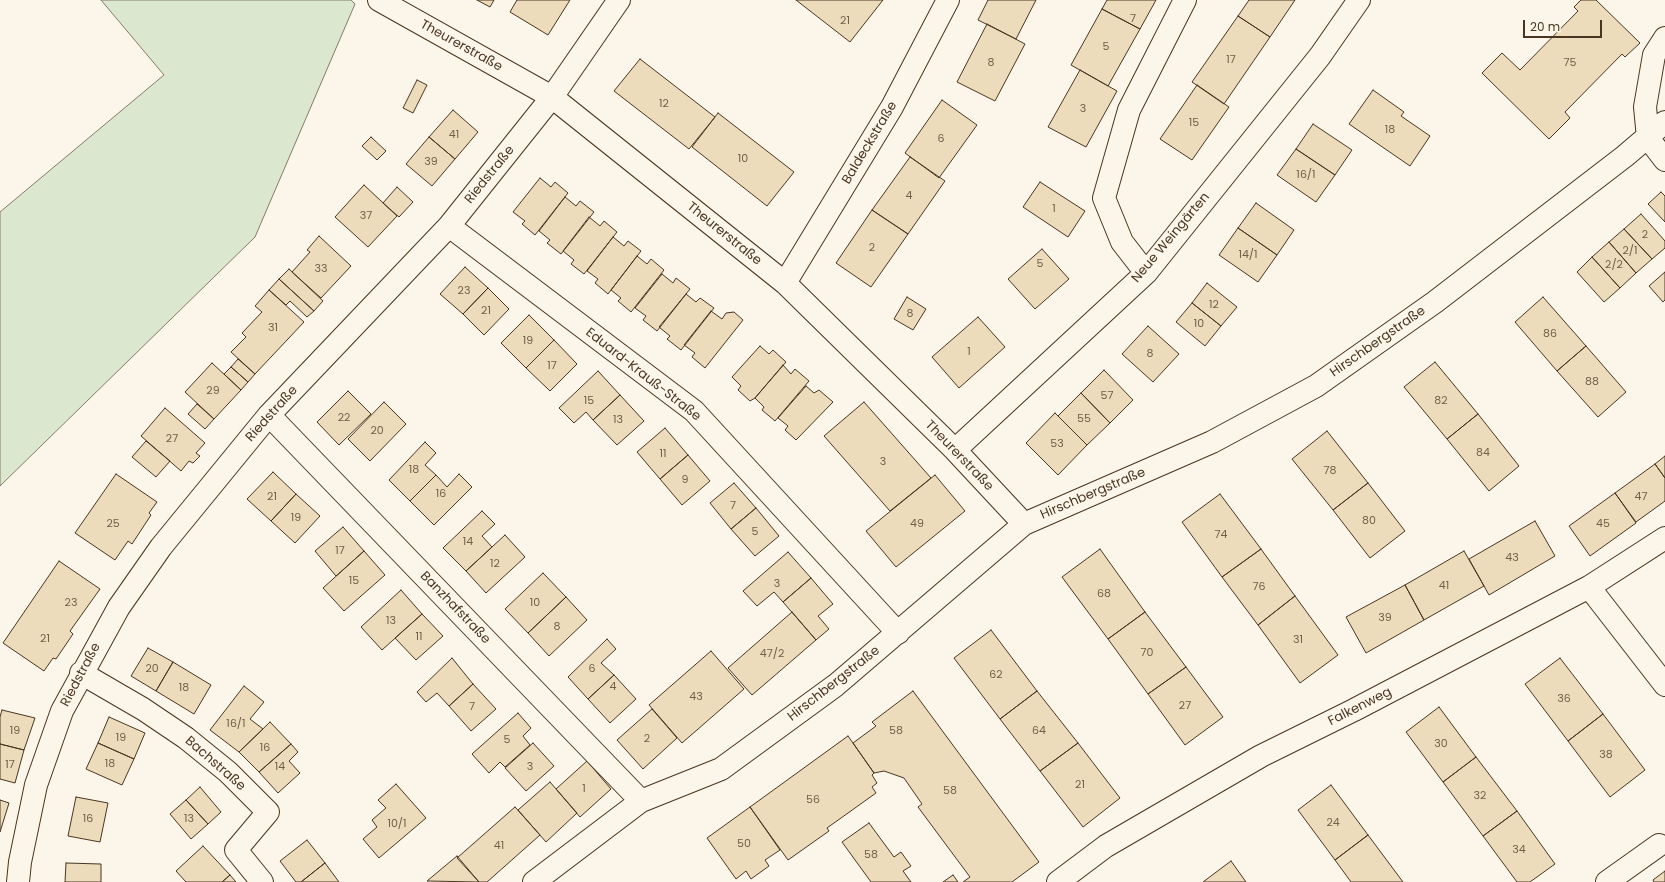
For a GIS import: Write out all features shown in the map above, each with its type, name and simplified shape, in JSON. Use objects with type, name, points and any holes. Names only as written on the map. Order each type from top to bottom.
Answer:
[{"type":"street","name":"Theurerstraße","points":[[379,0],[552,98],[784,283],[955,450],[1024,524]]},
{"type":"street","name":"Riedstraße","points":[[18,882],[20,862],[36,785],[62,711],[81,673],[119,607],[161,547],[269,415],[449,226],[552,98],[619,0]]},
{"type":"street","name":"Baldeckstraße","points":[[784,283],[892,107],[948,0]]},
{"type":"street","points":[[1146,273],[1122,242],[1104,198],[1129,110],[1185,0]]},
{"type":"street","name":"Neue Weingärten","points":[[955,450],[1146,273],[1320,56],[1359,0]]},
{"type":"street","points":[[1665,38],[1654,55],[1645,107],[1648,138],[1665,160]]},
{"type":"street","name":"Hirschbergstraße","points":[[534,882],[641,801],[721,769],[836,685],[898,634],[1024,524],[1212,442],[1316,386],[1435,302],[1648,138],[1665,122]]},
{"type":"street","name":"Eduard-Krauß-Straße","points":[[449,226],[694,411],[898,634]]},
{"type":"street","name":"Banzhafstraße","points":[[269,415],[641,801]]},
{"type":"street","name":"Falkenweg","points":[[1058,882],[1106,846],[1261,756],[1354,710],[1589,586],[1665,538]]},
{"type":"street","points":[[1589,586],[1665,685]]},
{"type":"street","name":"Bachstraße","points":[[81,673],[143,709],[186,738],[228,772],[268,812],[236,850],[262,882]]},
{"type":"street","points":[[1607,882],[1660,845]]},
{"type":"green space","points":[[101,0],[351,0],[355,4],[255,237],[0,486],[0,212],[164,75]]},
{"type":"building","points":[[477,0],[494,0],[490,7]]},
{"type":"building","points":[[517,0],[570,0],[548,35],[510,12]]},
{"type":"building","points":[[796,0],[883,0],[850,42]]},
{"type":"building","points":[[988,0],[1036,0],[1016,39],[978,20]]},
{"type":"building","points":[[1107,0],[1156,0],[1140,29],[1102,9]]},
{"type":"building","points":[[1249,0],[1295,0],[1270,37],[1238,16]]},
{"type":"building","points":[[1581,0],[1596,0],[1640,43],[1625,57],[1622,54],[1565,112],[1570,118],[1549,139],[1482,73],[1502,53],[1520,70],[1578,11],[1574,7]]},
{"type":"building","points":[[1102,9],[1140,29],[1108,86],[1071,65]]},
{"type":"building","points":[[1238,16],[1270,37],[1224,104],[1192,82]]},
{"type":"building","points":[[987,24],[1025,44],[995,101],[957,82]]},
{"type":"building","points":[[640,59],[715,117],[689,149],[614,91]]},
{"type":"building","points":[[1080,70],[1117,91],[1086,147],[1048,127]]},
{"type":"building","points":[[417,80],[427,85],[413,113],[403,108]]},
{"type":"building","points":[[1197,85],[1229,107],[1192,160],[1160,139]]},
{"type":"building","points":[[1373,90],[1404,112],[1401,116],[1430,136],[1410,166],[1349,124]]},
{"type":"building","points":[[942,100],[977,125],[939,178],[905,153]]},
{"type":"building","points":[[453,110],[478,132],[455,159],[429,137]]},
{"type":"building","points":[[718,113],[794,172],[767,206],[692,147]]},
{"type":"building","points":[[1313,124],[1352,150],[1335,175],[1296,149]]},
{"type":"building","points":[[371,137],[386,151],[377,160],[362,146]]},
{"type":"building","points":[[429,137],[455,159],[432,186],[406,164]]},
{"type":"building","points":[[1296,149],[1335,175],[1316,202],[1277,175]]},
{"type":"building","points":[[910,157],[945,181],[908,234],[872,210]]},
{"type":"building","points":[[540,178],[551,187],[555,182],[568,193],[535,235],[522,224],[525,221],[513,212]]},
{"type":"building","points":[[1040,182],[1085,211],[1068,237],[1023,207]]},
{"type":"building","points":[[364,185],[397,216],[368,247],[335,217]]},
{"type":"building","points":[[397,187],[413,202],[399,217],[383,203]]},
{"type":"building","points":[[1661,192],[1665,196],[1665,222],[1648,204]]},
{"type":"building","points":[[565,197],[576,206],[580,201],[594,212],[561,254],[547,243],[550,240],[539,231]]},
{"type":"building","points":[[1256,203],[1294,230],[1277,255],[1238,228]]},
{"type":"building","points":[[872,210],[908,234],[871,287],[836,263]]},
{"type":"building","points":[[1641,214],[1665,241],[1665,248],[1652,259],[1624,229]]},
{"type":"building","points":[[589,217],[600,226],[604,221],[617,232],[584,274],[571,264],[574,260],[563,251]]},
{"type":"building","points":[[1238,228],[1277,255],[1258,282],[1219,255]]},
{"type":"building","points":[[1624,229],[1652,259],[1636,273],[1609,242]]},
{"type":"building","points":[[319,236],[351,266],[321,298],[292,272],[310,252],[307,250]]},
{"type":"building","points":[[613,237],[624,246],[628,241],[641,251],[608,294],[595,283],[598,279],[587,271]]},
{"type":"building","points":[[1609,242],[1636,273],[1620,288],[1592,257]]},
{"type":"building","points":[[1042,249],[1069,279],[1035,309],[1008,279]]},
{"type":"building","points":[[637,256],[647,264],[651,259],[664,270],[631,312],[618,301],[621,298],[611,290]]},
{"type":"building","points":[[1592,257],[1620,288],[1604,302],[1577,272]]},
{"type":"building","points":[[465,267],[488,288],[463,314],[440,294]]},
{"type":"building","points":[[289,269],[323,301],[314,311],[279,279]]},
{"type":"building","points":[[1665,272],[1665,300],[1663,302],[1649,286]]},
{"type":"building","points":[[662,274],[673,283],[676,278],[690,289],[657,331],[643,320],[646,316],[635,308]]},
{"type":"building","points":[[279,279],[314,311],[307,317],[290,301],[286,305],[269,290]]},
{"type":"building","points":[[1207,283],[1237,307],[1221,326],[1192,303]]},
{"type":"building","points":[[488,288],[509,309],[484,335],[463,314]]},
{"type":"building","points":[[269,290],[304,322],[255,374],[231,352],[246,337],[242,333],[262,312],[255,306]]},
{"type":"building","points":[[686,294],[696,302],[700,298],[714,308],[681,350],[667,339],[670,336],[659,327]]},
{"type":"building","points":[[907,297],[926,309],[913,330],[894,319]]},
{"type":"building","points":[[1543,297],[1586,346],[1557,371],[1515,322]]},
{"type":"building","points":[[1192,303],[1221,326],[1205,346],[1176,322]]},
{"type":"building","points":[[711,311],[722,319],[726,313],[734,312],[743,320],[705,368],[692,357],[695,353],[684,345]]},
{"type":"building","points":[[529,315],[554,340],[526,368],[501,343]]},
{"type":"building","points":[[978,317],[1005,347],[959,388],[932,357]]},
{"type":"building","points":[[1148,326],[1179,354],[1153,382],[1122,354]]},
{"type":"building","points":[[554,340],[577,364],[550,391],[526,368]]},
{"type":"building","points":[[760,346],[769,354],[773,350],[786,362],[755,398],[750,401],[738,390],[741,386],[732,377]]},
{"type":"building","points":[[1586,346],[1626,392],[1598,417],[1557,371]]},
{"type":"building","points":[[238,359],[255,374],[248,382],[231,367]]},
{"type":"building","points":[[1435,362],[1478,414],[1447,439],[1404,387]]},
{"type":"building","points":[[212,363],[241,390],[214,419],[185,392]]},
{"type":"building","points":[[783,365],[791,374],[795,369],[809,381],[775,421],[762,410],[764,407],[755,398]]},
{"type":"building","points":[[231,367],[248,382],[241,390],[224,374]]},
{"type":"building","points":[[1104,370],[1133,400],[1110,423],[1081,393]]},
{"type":"building","points":[[598,371],[620,395],[593,420],[586,412],[574,423],[559,408]]},
{"type":"building","points":[[806,386],[814,393],[819,390],[833,402],[796,440],[785,430],[788,426],[778,418]]},
{"type":"building","points":[[348,391],[371,414],[339,445],[317,422]]},
{"type":"building","points":[[1081,393],[1110,423],[1087,445],[1058,416]]},
{"type":"building","points":[[620,395],[644,421],[617,445],[593,420]]},
{"type":"building","points":[[384,402],[406,424],[370,461],[348,439]]},
{"type":"building","points":[[864,402],[931,478],[890,511],[824,436]]},
{"type":"building","points":[[197,404],[214,419],[205,429],[188,414]]},
{"type":"building","points":[[165,408],[205,443],[196,453],[200,456],[193,463],[189,461],[181,471],[141,436]]},
{"type":"building","points":[[1055,413],[1087,445],[1058,475],[1026,443]]},
{"type":"building","points":[[1478,414],[1519,466],[1489,491],[1447,439]]},
{"type":"building","points":[[665,428],[688,455],[660,479],[637,452]]},
{"type":"building","points":[[1327,431],[1368,483],[1333,510],[1292,459]]},
{"type":"building","points":[[146,441],[170,461],[156,477],[132,457]]},
{"type":"building","points":[[425,442],[436,453],[425,465],[436,475],[410,501],[389,480]]},
{"type":"building","points":[[688,455],[710,481],[682,505],[660,479]]},
{"type":"building","points":[[1665,456],[1665,478],[1655,464]]},
{"type":"building","points":[[1655,464],[1665,478],[1665,501],[1636,522],[1615,493]]},
{"type":"building","points":[[273,472],[296,494],[271,521],[247,499]]},
{"type":"building","points":[[116,474],[157,502],[149,513],[151,515],[132,544],[128,541],[115,560],[75,533]]},
{"type":"building","points":[[459,474],[472,487],[434,525],[410,501],[436,475],[447,487]]},
{"type":"building","points":[[935,475],[965,511],[896,567],[866,531]]},
{"type":"building","points":[[734,483],[756,508],[731,529],[710,503]]},
{"type":"building","points":[[1368,483],[1405,531],[1370,558],[1333,510]]},
{"type":"building","points":[[1615,493],[1636,523],[1590,556],[1569,526]]},
{"type":"building","points":[[296,494],[320,516],[295,543],[271,521]]},
{"type":"building","points":[[1220,494],[1261,549],[1222,577],[1182,522]]},
{"type":"building","points":[[756,508],[779,536],[755,556],[731,529]]},
{"type":"building","points":[[482,511],[495,524],[482,536],[492,547],[466,571],[443,548]]},
{"type":"building","points":[[1535,521],[1555,556],[1489,595],[1469,559]]},
{"type":"building","points":[[343,527],[364,551],[336,576],[315,551]]},
{"type":"building","points":[[505,535],[525,557],[486,593],[466,571]]},
{"type":"building","points":[[1100,549],[1145,612],[1108,639],[1062,577]]},
{"type":"building","points":[[1261,549],[1295,596],[1258,625],[1222,577]]},
{"type":"building","points":[[364,551],[385,575],[344,611],[323,588]]},
{"type":"building","points":[[1464,551],[1484,586],[1424,620],[1405,585]]},
{"type":"building","points":[[788,552],[811,578],[783,602],[774,592],[757,606],[743,591]]},
{"type":"building","points":[[59,561],[100,589],[70,631],[73,634],[56,659],[53,658],[44,671],[3,643]]},
{"type":"building","points":[[543,573],[566,597],[528,633],[505,609]]},
{"type":"building","points":[[811,578],[833,604],[818,616],[829,629],[816,640],[783,602]]},
{"type":"building","points":[[1405,585],[1424,620],[1366,653],[1346,617]]},
{"type":"building","points":[[401,590],[422,614],[382,650],[361,627]]},
{"type":"building","points":[[1295,596],[1338,655],[1300,683],[1258,625]]},
{"type":"building","points":[[566,597],[587,620],[549,656],[528,633]]},
{"type":"building","points":[[792,612],[816,640],[752,695],[728,668]]},
{"type":"building","points":[[1145,612],[1186,667],[1148,694],[1108,639]]},
{"type":"building","points":[[422,614],[443,636],[416,660],[395,638]]},
{"type":"building","points":[[991,630],[1037,691],[1000,719],[954,658]]},
{"type":"building","points":[[607,639],[616,649],[601,663],[614,675],[588,699],[568,677]]},
{"type":"building","points":[[148,648],[173,662],[156,691],[131,676]]},
{"type":"building","points":[[711,651],[744,689],[682,743],[649,705]]},
{"type":"building","points":[[452,658],[473,684],[449,706],[437,693],[426,702],[417,692]]},
{"type":"building","points":[[1560,658],[1603,714],[1568,741],[1525,684]]},
{"type":"building","points":[[173,662],[211,685],[194,714],[156,691]]},
{"type":"building","points":[[1186,667],[1223,717],[1185,745],[1148,694]]},
{"type":"building","points":[[614,675],[636,699],[610,723],[588,699]]},
{"type":"building","points":[[473,684],[496,709],[471,731],[449,706]]},
{"type":"building","points":[[244,686],[264,702],[250,719],[263,729],[239,752],[210,730]]},
{"type":"building","points":[[913,691],[1039,862],[1012,882],[963,882],[970,877],[918,807],[922,804],[904,778],[884,771],[874,773],[853,743],[876,726],[872,722]]},
{"type":"building","points":[[1037,691],[1078,743],[1040,771],[1000,719]]},
{"type":"building","points":[[1439,707],[1476,757],[1443,782],[1406,732]]},
{"type":"building","points":[[652,709],[677,738],[643,769],[617,740]]},
{"type":"building","points":[[2,710],[35,718],[24,750],[0,744],[0,717]]},
{"type":"building","points":[[518,713],[531,728],[523,736],[530,745],[505,767],[500,762],[489,773],[472,754]]},
{"type":"building","points":[[1603,714],[1645,770],[1610,797],[1568,741]]},
{"type":"building","points":[[109,717],[145,733],[134,759],[98,743]]},
{"type":"building","points":[[270,722],[291,744],[259,772],[239,752]]},
{"type":"building","points":[[848,736],[874,773],[872,775],[877,783],[872,787],[876,793],[827,828],[829,831],[788,860],[750,807]]},
{"type":"building","points":[[98,743],[134,759],[122,785],[86,769]]},
{"type":"building","points":[[533,743],[554,766],[526,791],[505,768]]},
{"type":"building","points":[[1078,743],[1120,798],[1083,827],[1040,771]]},
{"type":"building","points":[[0,744],[24,750],[15,783],[0,779]]},
{"type":"building","points":[[291,744],[298,752],[289,761],[300,773],[278,793],[259,772]]},
{"type":"building","points":[[1476,757],[1517,811],[1483,836],[1443,782]]},
{"type":"building","points":[[587,761],[611,789],[580,817],[556,789]]},
{"type":"building","points":[[550,782],[577,813],[546,842],[518,810]]},
{"type":"building","points":[[396,784],[426,818],[379,858],[363,839],[377,827],[372,820],[386,808],[378,800]]},
{"type":"building","points":[[1331,785],[1368,835],[1335,860],[1298,810]]},
{"type":"building","points":[[200,787],[221,812],[208,824],[186,800]]},
{"type":"building","points":[[76,797],[108,803],[100,842],[68,836]]},
{"type":"building","points":[[0,800],[9,803],[0,832]]},
{"type":"building","points":[[186,800],[208,824],[191,839],[170,814]]},
{"type":"building","points":[[515,807],[540,835],[487,882],[479,882],[457,858]]},
{"type":"building","points":[[750,807],[780,850],[765,860],[769,866],[751,879],[746,871],[736,879],[707,838]]},
{"type":"building","points":[[1517,811],[1555,864],[1530,882],[1517,882],[1483,836]]},
{"type":"building","points":[[869,823],[894,857],[901,852],[911,866],[903,871],[911,882],[871,882],[842,842]]},
{"type":"building","points":[[1368,835],[1403,882],[1351,882],[1335,860]]},
{"type":"building","points":[[307,840],[325,863],[301,882],[296,882],[280,861]]},
{"type":"building","points":[[203,846],[230,875],[222,882],[186,882],[176,871]]},
{"type":"building","points":[[457,856],[479,882],[427,881]]},
{"type":"building","points":[[1231,861],[1246,882],[1203,882]]},
{"type":"building","points":[[66,863],[101,864],[101,882],[65,882]]},
{"type":"building","points":[[325,863],[339,882],[301,882]]},
{"type":"building","points":[[1665,871],[1665,882],[1654,882],[1653,880]]},
{"type":"building","points":[[230,875],[236,882],[222,882]]},
{"type":"building","points":[[953,875],[958,882],[943,882]]}]
